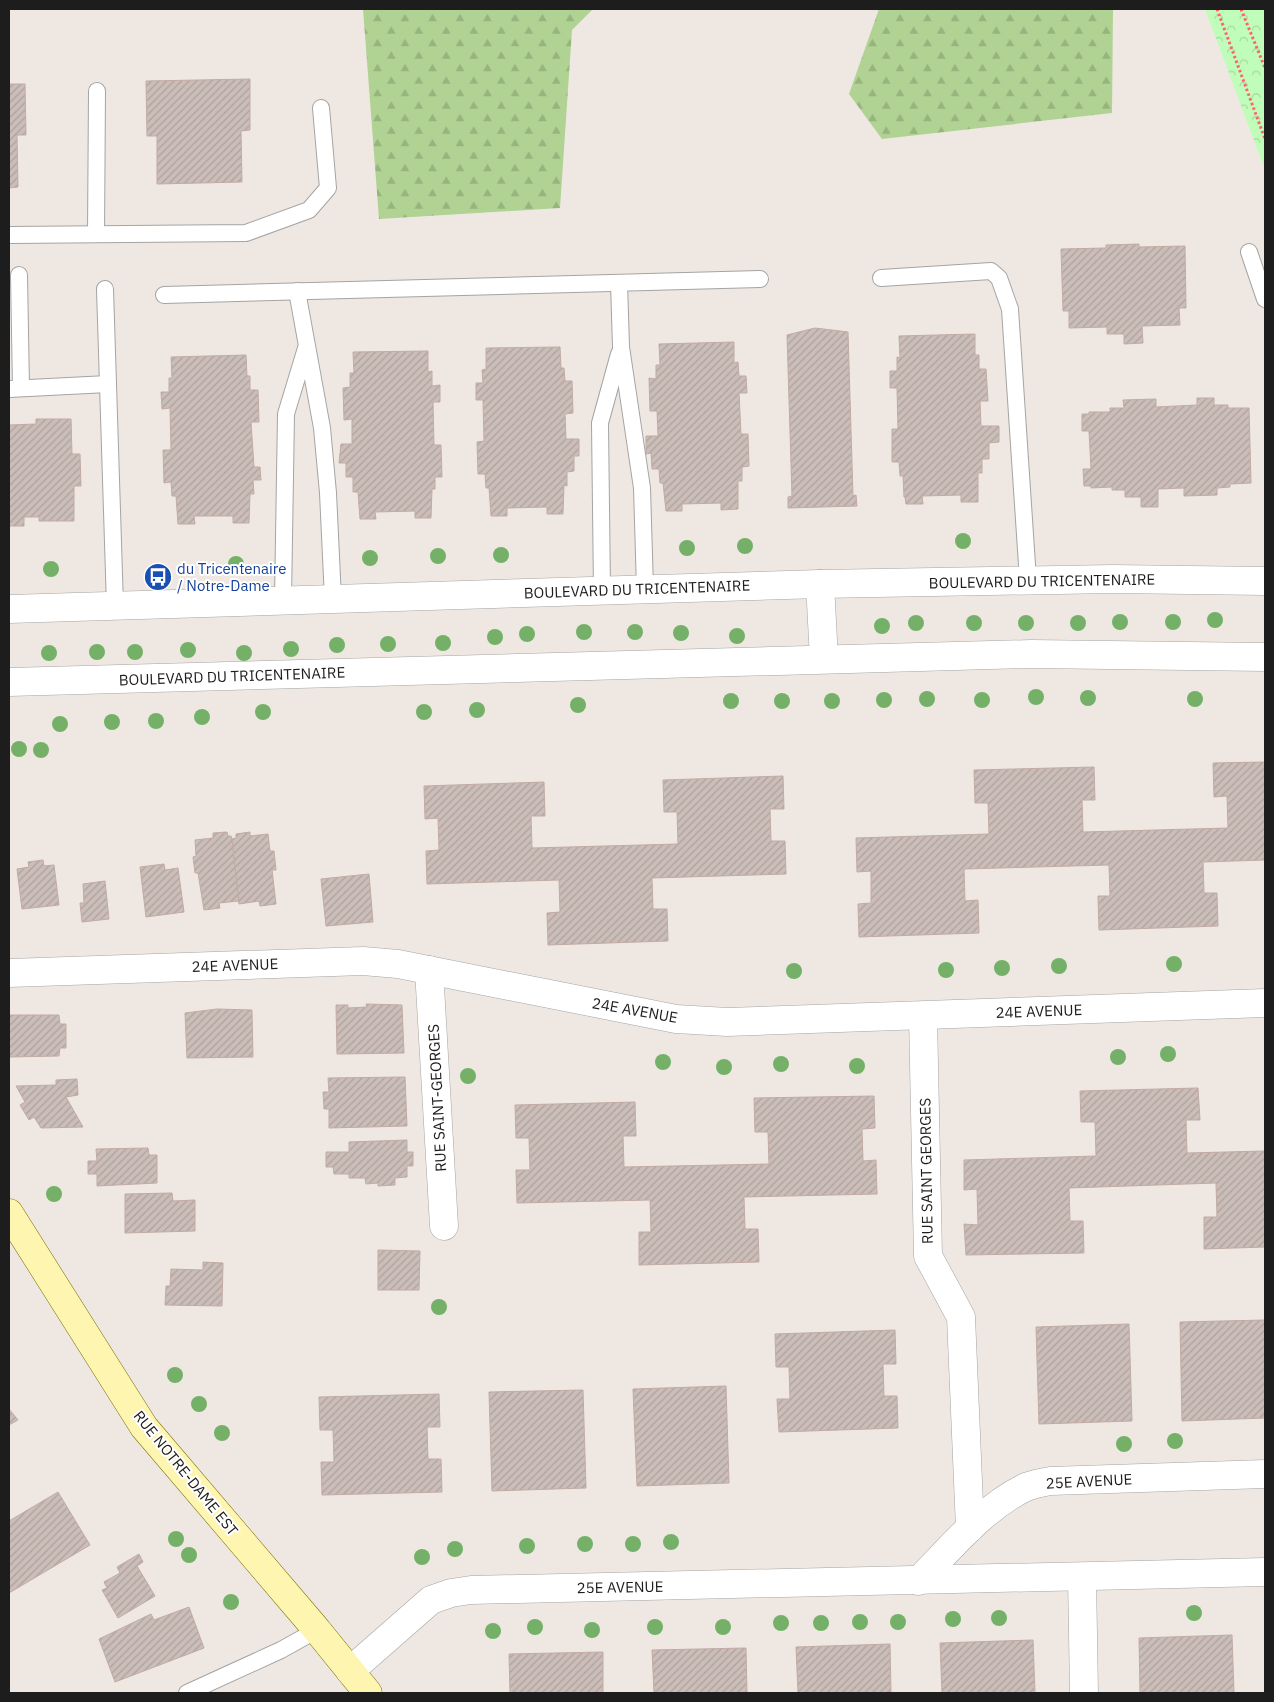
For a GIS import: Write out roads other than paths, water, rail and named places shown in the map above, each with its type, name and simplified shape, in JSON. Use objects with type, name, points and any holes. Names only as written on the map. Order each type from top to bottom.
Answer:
[{"type":"main road","name":"RUE NOTRE-DAME EST","points":[[9,1213],[144,1427],[317,1630],[368,1693]]},
{"type":"street","name":"BOULEVARD DU TRICENTENAIRE","points":[[9,609],[820,584],[1113,579],[1265,581]]},
{"type":"street","points":[[820,584],[824,659]]},
{"type":"street","name":"BOULEVARD DU TRICENTENAIRE","points":[[9,682],[1031,654],[1265,657]]},
{"type":"street","name":"24E AVENUE","points":[[9,973],[362,961],[398,964],[676,1019],[727,1022],[1265,1003]]},
{"type":"street","name":"RUE SAINT-GEORGES","points":[[429,970],[444,1226]]},
{"type":"street","name":"RUE SAINT GEORGES","points":[[923,1016],[928,1256],[961,1317],[970,1528]]},
{"type":"street","name":"25E AVENUE","points":[[918,1581],[970,1528],[1006,1499],[1026,1487],[1050,1481],[1265,1474]]},
{"type":"street","name":"25E AVENUE","points":[[350,1671],[431,1600],[451,1593],[472,1590],[1265,1572]]},
{"type":"street","points":[[1082,1577],[1084,1693]]},
{"type":"lane","points":[[96,234],[97,91]]},
{"type":"lane","points":[[9,235],[246,233],[309,210],[328,188],[321,108]]},
{"type":"lane","points":[[1249,252],[1265,299]]},
{"type":"lane","points":[[881,278],[991,271],[999,278],[1010,309],[1028,580]]},
{"type":"lane","points":[[19,275],[15,388],[108,384]]},
{"type":"lane","points":[[164,294],[760,279]]},
{"type":"lane","points":[[619,283],[621,347],[642,488],[645,589]]},
{"type":"lane","points":[[105,289],[114,606]]},
{"type":"lane","points":[[297,291],[322,428],[328,493],[333,599]]},
{"type":"lane","points":[[283,600],[286,414],[307,344]]},
{"type":"lane","points":[[602,591],[600,423],[621,347]]},
{"type":"lane","points":[[187,1693],[281,1650],[317,1630]]},
{"type":"place","name":"du Tricentenaire / Notre-Dame","points":[[158,577]]}]
